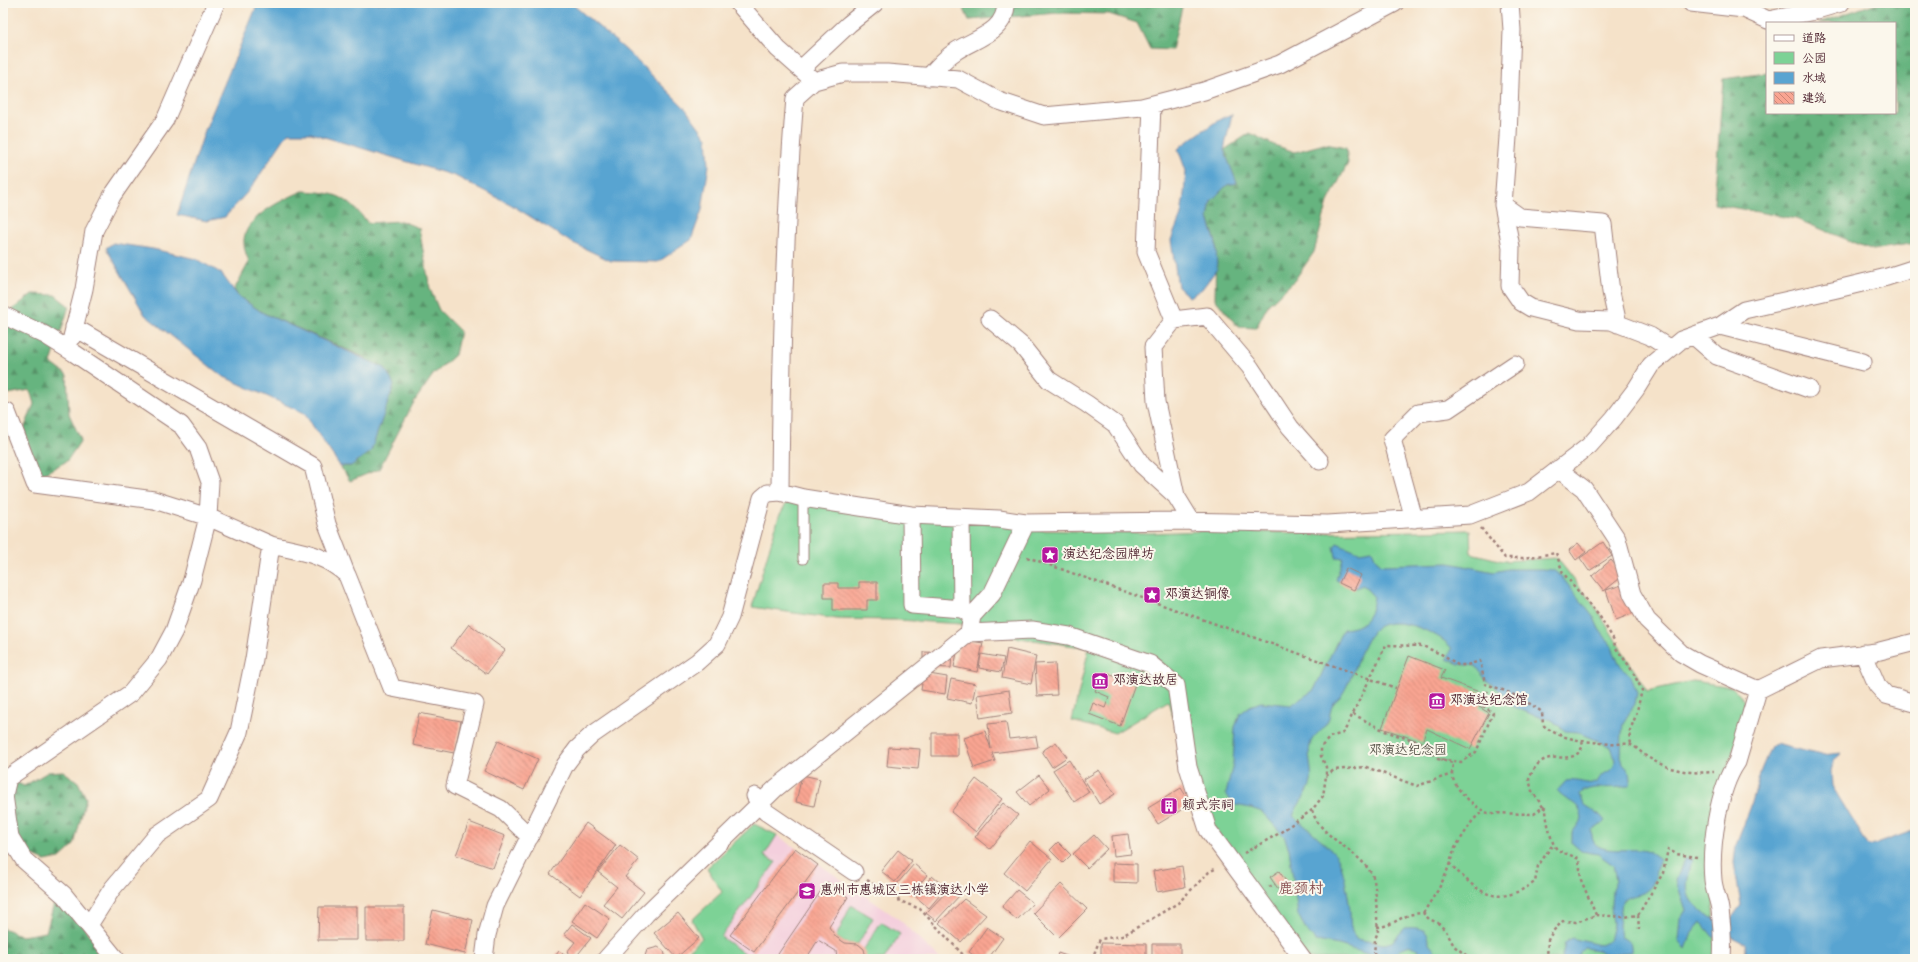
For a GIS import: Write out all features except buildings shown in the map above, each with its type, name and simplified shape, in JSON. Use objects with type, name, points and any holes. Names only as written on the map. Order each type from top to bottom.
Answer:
[{"type":"street","points":[[67,348],[71,340],[84,289],[94,231],[112,196],[165,120],[216,3]]},
{"type":"street","points":[[738,3],[778,49],[814,81]]},
{"type":"street","points":[[801,69],[849,24],[875,3]]},
{"type":"street","points":[[930,77],[942,61],[956,50],[993,31],[999,25],[1006,11],[1006,3]]},
{"type":"street","points":[[780,492],[781,340],[789,177],[795,98],[814,81],[843,73],[887,73],[958,79],[999,101],[1044,116],[1142,107],[1204,91],[1280,64],[1366,20],[1395,3]]},
{"type":"street","points":[[1510,3],[1511,53],[1503,205],[1511,247],[1510,286],[1521,302],[1531,308],[1579,320],[1611,321],[1650,336],[1670,349]]},
{"type":"street","points":[[1691,3],[1745,6],[1768,20],[1810,12],[1841,3]]},
{"type":"street","points":[[1152,105],[1146,252],[1174,320]]},
{"type":"street","points":[[1503,205],[1520,216],[1603,224],[1611,292],[1618,324]]},
{"type":"street","points":[[484,959],[487,935],[496,906],[565,765],[592,735],[697,662],[717,644],[730,617],[762,498],[768,493],[780,492],[803,498],[911,515],[1011,520],[1026,523],[1192,522],[1292,524],[1414,520],[1470,515],[1529,492],[1589,446],[1622,406],[1651,366],[1681,340],[1720,326],[1744,310],[1858,284],[1915,268]]},
{"type":"street","points":[[3,315],[45,335],[67,348],[181,425],[198,448],[210,482],[208,517],[192,580],[174,631],[159,659],[131,693],[8,778],[4,794],[10,837],[24,860],[64,895],[116,959]]},
{"type":"street","points":[[1176,496],[1156,402],[1153,347],[1174,320],[1207,316],[1250,367],[1290,427],[1320,461]]},
{"type":"street","points":[[990,319],[1021,344],[1049,380],[1087,404],[1114,424],[1142,465],[1176,496],[1192,522]]},
{"type":"street","points":[[74,326],[313,466],[327,524],[392,688],[475,704],[455,786],[501,809],[530,837]]},
{"type":"street","points":[[1720,326],[1862,362]]},
{"type":"street","points":[[1694,336],[1717,356],[1809,388]]},
{"type":"street","points":[[1414,520],[1392,439],[1418,413],[1448,409],[1515,364]]},
{"type":"street","points":[[7,412],[35,484],[154,500],[208,517],[271,546],[315,555],[334,563],[347,575]]},
{"type":"street","points":[[1558,469],[1584,489],[1617,539],[1632,594],[1647,620],[1681,653],[1700,664],[1758,690]]},
{"type":"street","points":[[911,515],[912,605],[967,619],[1069,636],[1150,664],[1176,685],[1188,767],[1208,830],[1230,861],[1256,893],[1300,957]]},
{"type":"street","points":[[961,518],[967,619]]},
{"type":"street","points":[[606,959],[646,914],[776,788],[967,619],[992,594],[1026,523]]},
{"type":"street","points":[[89,925],[112,889],[157,835],[209,799],[239,732],[254,659],[271,546]]},
{"type":"street","points":[[1721,952],[1720,909],[1713,882],[1712,859],[1720,805],[1732,769],[1737,762],[1758,690],[1821,659],[1876,652],[1915,642]]},
{"type":"street","points":[[1862,653],[1877,685],[1886,695],[1915,703]]},
{"type":"street","points":[[755,796],[766,812],[854,872]]},
{"type":"lane","points":[[803,498],[803,559]]},
{"type":"path","points":[[1470,515],[1505,558],[1523,558],[1556,553],[1563,573],[1600,617],[1614,640],[1615,647],[1630,666],[1642,690],[1636,715],[1628,732],[1631,744],[1646,756],[1668,768],[1698,773],[1732,769]]},
{"type":"path","points":[[1013,551],[1396,688]]},
{"type":"path","points":[[1092,959],[1100,939],[1122,936],[1178,903],[1209,872],[1278,834],[1312,810],[1324,796],[1326,767],[1321,756],[1321,747],[1330,737],[1343,733],[1386,645],[1423,646],[1458,665],[1467,665],[1480,661],[1485,684],[1505,690],[1526,701],[1542,712],[1543,725],[1551,732],[1582,742],[1631,744]]},
{"type":"path","points":[[1438,759],[1461,762],[1476,752],[1493,713],[1482,705],[1488,692]]},
{"type":"path","points":[[1353,714],[1385,731],[1426,745],[1438,759],[1453,763],[1452,780],[1458,789],[1483,811],[1495,814],[1534,814],[1543,807]]},
{"type":"path","points":[[1582,742],[1583,745],[1580,752],[1573,757],[1543,760],[1532,772],[1529,779],[1532,791],[1546,809],[1546,819],[1553,844],[1557,850],[1579,859],[1581,880],[1596,915]]},
{"type":"path","points":[[1326,776],[1334,770],[1366,767],[1417,786],[1452,774]]},
{"type":"path","points":[[1312,810],[1320,825],[1360,859],[1374,878],[1378,932],[1375,939],[1374,959]]},
{"type":"path","points":[[1423,913],[1438,890],[1455,848],[1473,820],[1483,811]]},
{"type":"path","points":[[1449,864],[1469,883],[1484,894],[1500,896],[1515,893],[1535,882],[1538,866],[1553,844]]},
{"type":"path","points":[[1639,929],[1638,915],[1663,873],[1668,849],[1676,854],[1712,859]]},
{"type":"path","points":[[854,872],[900,901],[920,909],[966,959]]},
{"type":"path","points":[[1377,927],[1388,926],[1411,913],[1423,913],[1429,919],[1438,923],[1446,931],[1454,946],[1471,959]]},
{"type":"path","points":[[1547,959],[1548,940],[1553,930],[1563,921],[1576,922],[1596,915],[1624,917],[1638,915]]},
{"type":"shaded area","name":"惠州市惠城区三栋镇演达小学","points":[[777,835],[900,920],[940,959],[752,959],[721,937],[776,862],[764,856]]},
{"type":"green space","points":[[961,3],[1183,3],[1172,50],[1150,49],[1137,23],[1109,14],[1059,13],[969,20]]},
{"type":"green space","points":[[1876,3],[1915,3],[1915,243],[1873,250],[1796,219],[1714,204],[1723,79],[1766,73],[1766,114],[1896,114],[1896,22],[1822,22]]},
{"type":"green space","points":[[1250,133],[1274,145],[1295,152],[1324,144],[1346,148],[1348,163],[1328,202],[1314,252],[1294,281],[1268,305],[1256,328],[1238,327],[1215,299],[1216,243],[1208,218],[1211,201],[1227,185],[1236,183],[1224,150]]},
{"type":"green space","points":[[303,191],[325,193],[340,197],[353,206],[368,223],[401,221],[419,228],[430,289],[439,310],[460,331],[455,355],[433,375],[414,402],[379,469],[350,481],[340,466],[351,466],[366,358],[263,313],[238,296],[234,290],[249,262],[244,244],[245,235],[249,226],[256,218],[275,204]]},
{"type":"green space","points":[[32,294],[55,295],[69,306],[51,363],[67,375],[69,414],[81,440],[67,461],[43,474],[32,457],[24,429],[34,404],[30,390],[8,394],[3,399],[3,317]]},
{"type":"green space","name":"邓演达纪念园","points":[[791,495],[1037,530],[1151,533],[1203,531],[1314,533],[1470,530],[1471,553],[1503,561],[1557,558],[1596,608],[1647,691],[1693,681],[1732,687],[1745,701],[1741,731],[1729,762],[1713,907],[1715,959],[1308,959],[1208,830],[1168,701],[1115,733],[1072,721],[1089,648],[992,634],[962,624],[898,620],[837,619],[752,607],[779,516]]},
{"type":"green space","points":[[63,771],[78,782],[86,798],[74,845],[60,858],[45,861],[31,855],[3,838],[3,776],[24,786],[48,772]]},
{"type":"green space","points":[[754,824],[777,835],[764,856],[776,862],[721,937],[752,959],[680,959],[702,938],[692,920],[722,892],[707,868]]},
{"type":"green space","points":[[55,900],[78,920],[110,959],[3,959],[3,928],[22,936],[46,932]]},
{"type":"green space","points":[[851,905],[873,918],[858,944],[845,943],[836,937]]},
{"type":"green space","points":[[881,922],[900,934],[884,959],[868,959],[866,958],[864,949]]},
{"type":"water","points":[[258,3],[571,3],[627,51],[685,108],[707,138],[709,165],[702,210],[691,240],[658,262],[611,261],[569,241],[510,204],[455,176],[311,133],[288,133],[251,188],[225,217],[207,221],[177,215],[205,130]]},
{"type":"water","points":[[1232,114],[1224,150],[1237,183],[1227,185],[1211,201],[1208,218],[1216,243],[1217,269],[1202,289],[1189,297],[1178,287],[1171,240],[1181,215],[1186,171],[1178,149],[1216,122]]},
{"type":"water","points":[[113,243],[153,249],[196,259],[221,273],[238,296],[263,313],[385,368],[394,385],[371,451],[351,466],[340,466],[304,413],[222,376],[145,315],[106,248]]},
{"type":"water","points":[[1337,543],[1359,552],[1372,550],[1376,560],[1382,565],[1449,563],[1494,572],[1508,569],[1553,570],[1561,576],[1594,618],[1599,629],[1611,645],[1619,664],[1631,676],[1637,693],[1635,704],[1623,723],[1622,733],[1621,756],[1623,764],[1630,772],[1630,785],[1624,787],[1590,789],[1580,794],[1584,805],[1600,815],[1605,821],[1592,830],[1592,839],[1596,845],[1603,848],[1611,850],[1646,851],[1659,859],[1655,878],[1651,887],[1643,893],[1629,897],[1622,901],[1619,926],[1621,937],[1628,940],[1631,946],[1631,952],[1607,954],[1597,950],[1584,948],[1580,952],[1578,959],[1563,959],[1562,956],[1565,943],[1571,938],[1600,945],[1609,941],[1613,924],[1611,906],[1612,889],[1616,880],[1613,865],[1598,854],[1581,851],[1572,843],[1572,833],[1582,819],[1578,808],[1557,791],[1566,781],[1597,783],[1603,774],[1611,770],[1615,763],[1611,747],[1577,732],[1565,731],[1552,720],[1533,715],[1510,705],[1506,695],[1486,680],[1476,666],[1459,664],[1447,659],[1452,649],[1446,642],[1417,627],[1396,623],[1380,625],[1371,633],[1362,649],[1347,686],[1331,708],[1328,721],[1311,742],[1309,750],[1311,772],[1310,787],[1293,816],[1324,843],[1338,858],[1346,886],[1353,934],[1356,939],[1384,944],[1392,942],[1405,928],[1419,928],[1428,935],[1429,944],[1442,959],[1426,959],[1418,949],[1410,945],[1402,948],[1396,954],[1370,955],[1339,945],[1316,941],[1308,933],[1298,915],[1289,849],[1284,836],[1262,812],[1251,808],[1234,805],[1226,794],[1233,763],[1235,727],[1240,714],[1250,706],[1261,702],[1291,705],[1314,690],[1343,629],[1361,624],[1371,611],[1374,597],[1363,585],[1356,588],[1336,580],[1343,558],[1336,557],[1334,547]]},
{"type":"water","points":[[1775,744],[1821,755],[1842,753],[1834,760],[1831,771],[1832,786],[1869,847],[1915,830],[1915,959],[1745,959],[1745,944],[1734,938],[1722,935],[1714,938],[1701,922],[1692,933],[1686,949],[1679,940],[1681,918],[1686,910],[1676,881],[1684,859],[1692,859],[1687,887],[1690,899],[1700,910],[1714,919],[1731,919],[1741,905],[1734,863],[1736,845],[1751,806],[1761,770],[1771,746]]},
{"type":"place","name":"演达纪念园牌坊","points":[[1050,555]]},
{"type":"place","name":"邓演达铜像","points":[[1152,595]]},
{"type":"place","name":"邓演达故居","points":[[1100,681]]},
{"type":"place","name":"邓演达纪念馆","points":[[1437,701]]},
{"type":"place","name":"赖式宗祠","points":[[1169,806]]},
{"type":"place","name":"惠州市惠城区三栋镇演达小学","points":[[807,891]]},
{"type":"district","name":"鹿颈村","points":[[1301,890]]}]
